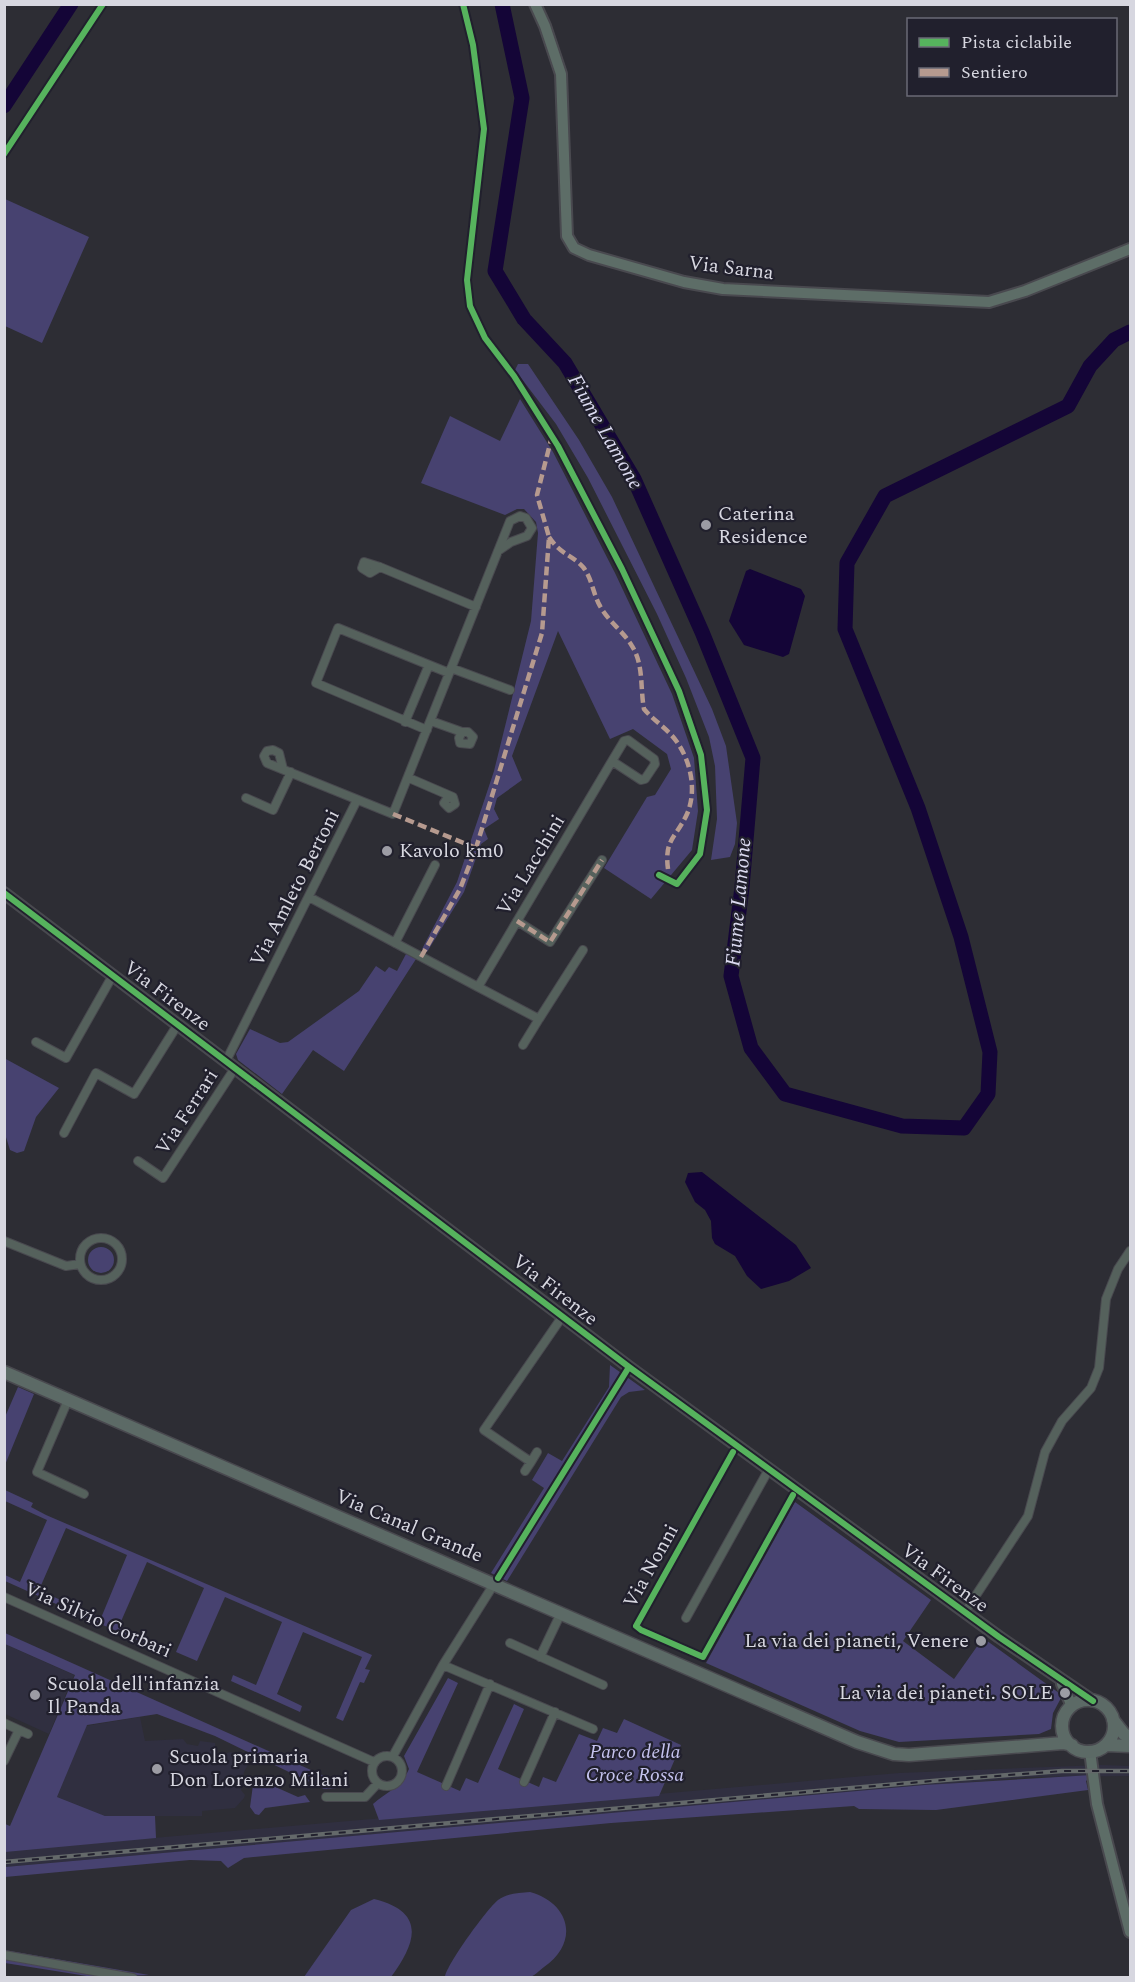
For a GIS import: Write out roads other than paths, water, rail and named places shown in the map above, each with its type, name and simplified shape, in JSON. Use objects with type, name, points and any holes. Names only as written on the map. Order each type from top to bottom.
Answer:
[{"type":"main road","name":"Via Canal Grande","points":[[4,1372],[808,1721],[894,1754],[937,1755],[1063,1743],[1072,1745]]},
{"type":"main road","points":[[1041,1745],[1059,1736],[1072,1706],[1081,1701],[1093,1701],[1105,1707],[1124,1734],[1131,1737]]},
{"type":"main road","points":[[1106,1745],[1113,1735],[1113,1720]]},
{"type":"main road","points":[[1063,1723],[1065,1736],[1072,1745],[1090,1752],[1106,1745],[1131,1746]]},
{"type":"street","name":"Via Sarna","points":[[535,4],[561,74],[567,236],[574,248],[589,255],[684,282],[723,289],[989,302],[1025,291],[1131,249]]},
{"type":"street","name":"Via Amleto Bertoni","points":[[231,1065],[357,800],[393,814],[505,533],[514,517],[526,518],[532,528],[527,537],[511,542],[498,552]]},
{"type":"street","points":[[380,567],[476,607]]},
{"type":"street","points":[[427,730],[316,683],[338,628],[429,665],[510,690]]},
{"type":"street","points":[[405,722],[429,665]]},
{"type":"street","points":[[431,721],[462,732]]},
{"type":"street","name":"Via Lacchini","points":[[478,987],[517,921],[612,761],[624,741],[628,740],[654,759],[656,764],[645,779],[641,780],[612,761]]},
{"type":"street","points":[[246,798],[273,810],[287,770],[357,800]]},
{"type":"street","points":[[409,778],[449,796]]},
{"type":"street","points":[[517,921],[550,942],[602,860]]},
{"type":"street","points":[[395,943],[435,865]]},
{"type":"street","name":"Via Firenze","points":[[4,893],[562,1317],[1058,1680],[1093,1701]]},
{"type":"street","points":[[309,897],[539,1019]]},
{"type":"street","points":[[523,1046],[583,950]]},
{"type":"street","name":"Via Firenze","points":[[36,1042],[66,1058],[113,975]]},
{"type":"street","name":"Via Firenze","points":[[64,1133],[96,1073],[134,1094],[178,1024]]},
{"type":"street","name":"Via Ferrari","points":[[138,1161],[163,1178],[231,1065]]},
{"type":"street","points":[[97,1238],[111,1239],[123,1255],[120,1270],[109,1279],[94,1279],[88,1276],[80,1264],[86,1244],[97,1238]]},
{"type":"street","points":[[4,1241],[66,1266],[80,1264]]},
{"type":"street","points":[[965,1612],[1028,1516],[1045,1452],[1062,1421],[1091,1388],[1099,1368],[1106,1299],[1118,1269],[1131,1251]]},
{"type":"street","points":[[531,1462],[484,1430],[562,1317]]},
{"type":"street","points":[[68,1400],[37,1472],[84,1494]]},
{"type":"street","points":[[525,1471],[537,1452]]},
{"type":"street","points":[[686,1618],[769,1469]]},
{"type":"street","points":[[393,1756],[443,1665],[494,1584]]},
{"type":"street","name":"Via Silvio Corbari","points":[[4,1597],[374,1762]]},
{"type":"street","points":[[540,1657],[561,1613]]},
{"type":"street","points":[[510,1643],[603,1685]]},
{"type":"street","points":[[443,1665],[593,1729]]},
{"type":"street","name":"Via Firenze","points":[[1058,1680],[1069,1695],[1072,1706]]},
{"type":"street","points":[[446,1786],[490,1684]]},
{"type":"street","points":[[524,1782],[555,1712]]},
{"type":"street","points":[[4,1723],[28,1734]]},
{"type":"street","points":[[4,1761],[19,1730]]},
{"type":"street","points":[[1090,1752],[1097,1804],[1131,1932]]},
{"type":"street","points":[[385,1755],[393,1756],[402,1767],[400,1780],[387,1786],[378,1783],[372,1776],[374,1762],[385,1755]]},
{"type":"street","points":[[326,1797],[365,1797],[378,1783]]},
{"type":"street","points":[[4,1955],[133,1977]]},
{"type":"waterway","name":"Fiume Lamone","points":[[4,106],[71,4]]},
{"type":"waterway","name":"Fiume Lamone","points":[[502,4],[522,98],[495,271],[524,319],[565,363],[634,479],[702,632],[753,758],[742,887],[731,976],[751,1048],[785,1094],[902,1126],[964,1128],[988,1094],[990,1052],[961,937],[918,808],[845,629],[847,563],[885,496],[1068,406],[1090,366],[1114,340],[1130,332]]},
{"type":"railway","points":[[4,1862],[944,1780],[1062,1771],[1130,1771]]},
{"type":"place","name":"Caterina Residence","points":[[706,525]]},
{"type":"place","name":"Kavolo km0","points":[[387,851]]},
{"type":"place","name":"La via dei pianeti, Venere","points":[[981,1641]]},
{"type":"place","name":"La via dei pianeti. SOLE","points":[[1065,1693]]},
{"type":"place","name":"Scuola dell'infanzia Il Panda","points":[[35,1695]]},
{"type":"place","name":"Scuola primaria Don Lorenzo Milani","points":[[157,1769]]},
{"type":"park label","name":"Parco della Croce Rossa","points":[[635,1764]]}]
